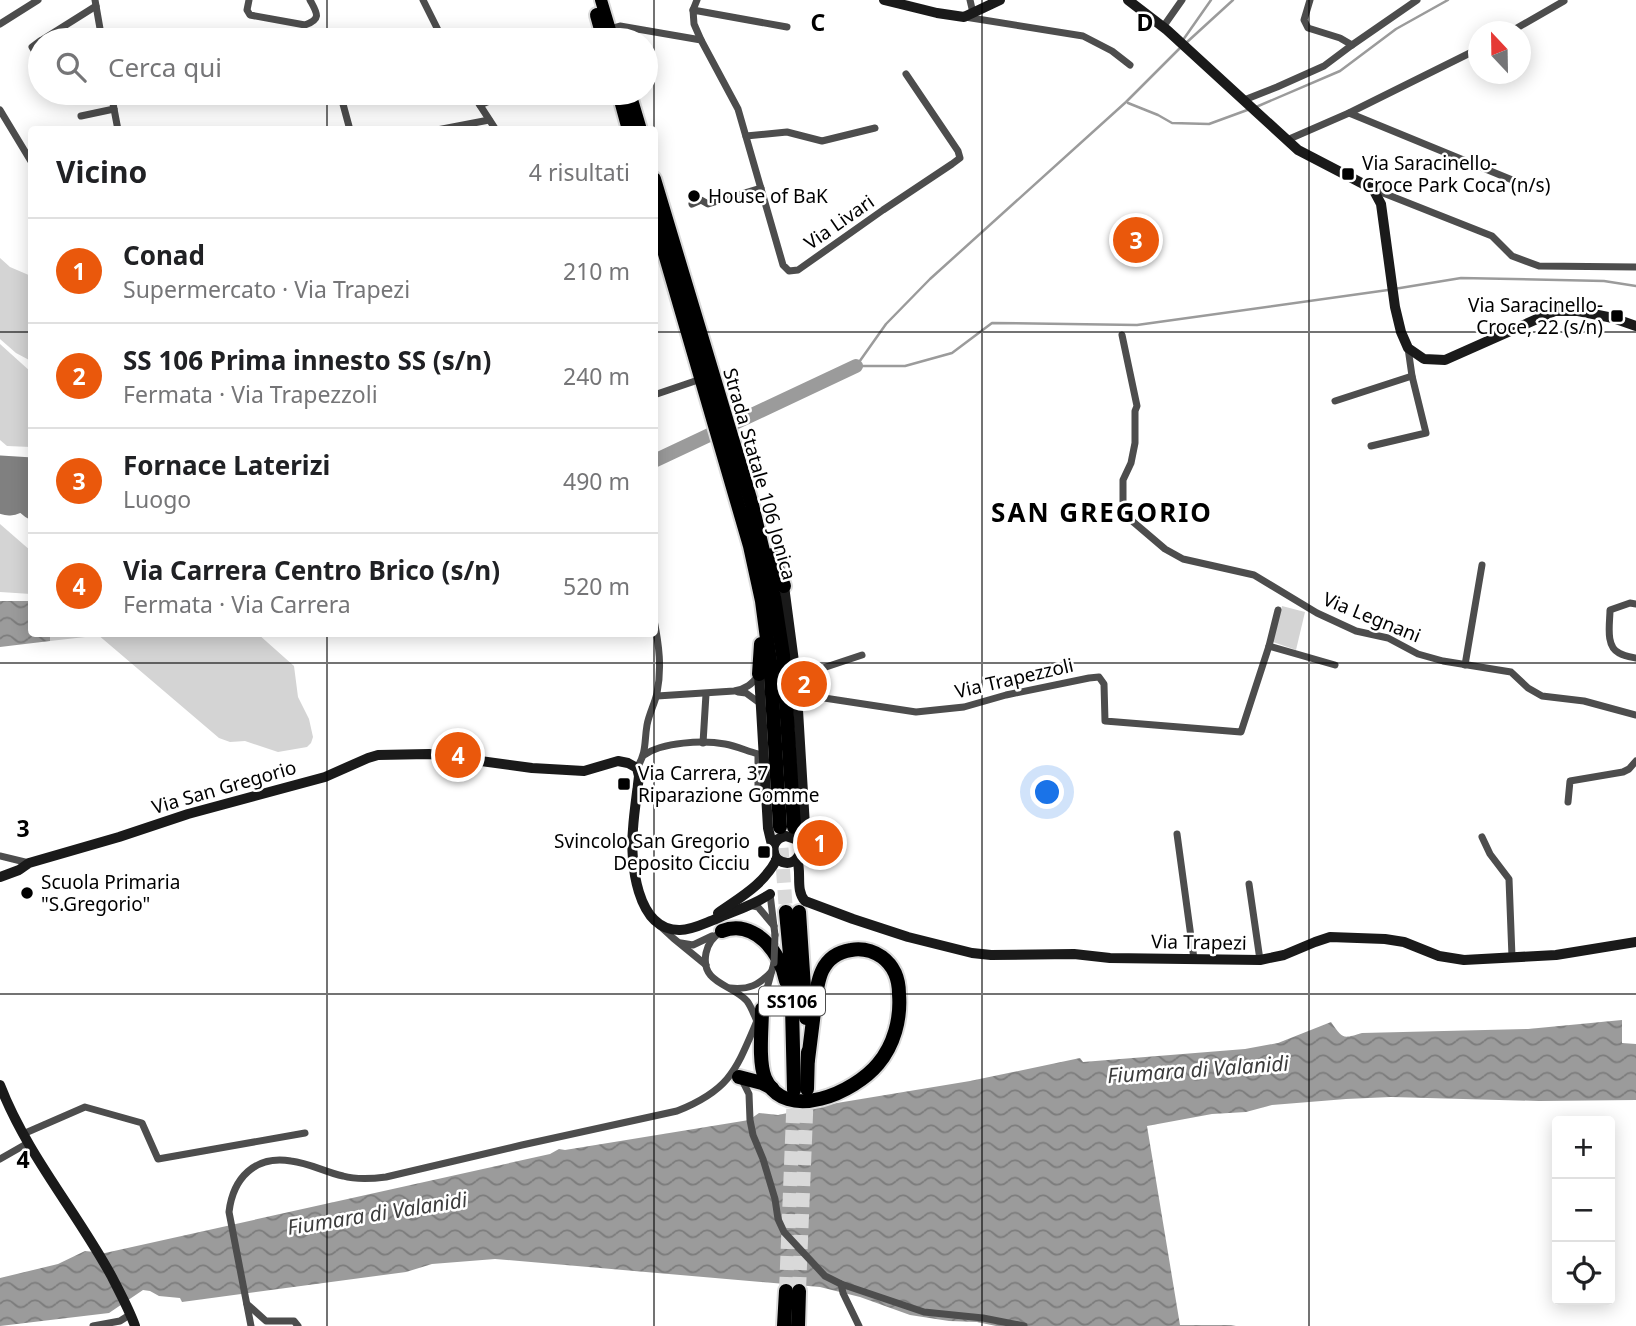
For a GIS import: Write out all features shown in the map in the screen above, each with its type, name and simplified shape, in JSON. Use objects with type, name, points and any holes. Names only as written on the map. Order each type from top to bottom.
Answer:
[{"type":"highway","points":[[597,15],[604,28]]},
{"type":"highway","points":[[622,105],[628,126]]},
{"type":"highway","points":[[633,105],[639,126]]},
{"type":"highway","name":"Strada Statale 106 Jonica","points":[[658,195],[707,387]]},
{"type":"highway","name":"Strada Statale 106 Jonica","points":[[658,229],[741,490],[762,601],[791,832]]},
{"type":"highway","name":"Strada Statale 106 Jonica","points":[[741,490],[752,505],[774,597],[783,655],[791,832]]},
{"type":"highway","points":[[752,505],[784,586]]},
{"type":"highway","points":[[760,674],[762,601]]},
{"type":"highway","name":"SS106","points":[[793,912],[800,1089]]},
{"type":"highway","points":[[722,931],[739,927],[751,931],[777,957],[785,978],[801,1062]]},
{"type":"highway","points":[[760,1015],[762,1069],[773,1089],[780,1096],[800,1101],[831,1096],[864,1078],[879,1064],[894,1036],[900,1004],[897,976],[890,965],[880,956],[862,950],[842,952],[831,959],[822,969],[816,988],[801,1062]]},
{"type":"highway","points":[[736,1075],[773,1089]]},
{"type":"highway","points":[[784,1326],[792,1291],[798,1326]]},
{"type":"main road","points":[[592,0],[597,15]]},
{"type":"main road","points":[[601,0],[607,28]]},
{"type":"street","points":[[0,24],[38,0]]},
{"type":"street","points":[[249,0],[247,9],[250,15],[305,25],[317,17],[310,0]]},
{"type":"street","points":[[424,0],[437,28]]},
{"type":"street","name":"Via Livari","points":[[697,0],[694,24],[738,109],[783,265],[789,271],[798,270],[960,158],[958,151],[906,74]]},
{"type":"street","points":[[884,0],[937,13],[968,15],[1083,36],[1112,51],[1130,65]]},
{"type":"street","points":[[968,15],[970,0]]},
{"type":"street","points":[[968,15],[1000,0]]},
{"type":"street","points":[[1128,0],[1141,5],[1298,150],[1373,189],[1492,236],[1511,256],[1539,266],[1636,267]]},
{"type":"street","points":[[1165,29],[1182,0]]},
{"type":"street","points":[[1310,0],[1304,20],[1308,28],[1352,44]]},
{"type":"street","points":[[1246,101],[1324,66],[1417,0]]},
{"type":"street","points":[[1529,21],[1564,1]]},
{"type":"street","points":[[59,28],[95,3],[100,28]]},
{"type":"street","points":[[694,10],[787,27]]},
{"type":"street","points":[[658,33],[701,40]]},
{"type":"street","points":[[1286,140],[1349,113],[1468,54]]},
{"type":"street","points":[[113,105],[117,126]]},
{"type":"street","points":[[343,105],[349,126]]},
{"type":"street","points":[[480,105],[493,126]]},
{"type":"street","points":[[81,116],[114,109]]},
{"type":"street","points":[[0,110],[28,156]]},
{"type":"street","points":[[1349,113],[1522,184]]},
{"type":"street","points":[[458,126],[489,120]]},
{"type":"street","points":[[746,136],[787,132],[822,141],[875,128]]},
{"type":"street","points":[[692,204],[701,200],[708,204],[761,188]]},
{"type":"street","points":[[1371,446],[1426,433],[1408,348],[1395,307],[1381,204],[1373,189]]},
{"type":"street","points":[[1408,348],[1424,359],[1445,360],[1555,311],[1578,311],[1636,326]]},
{"type":"street","name":"Via Legnani","points":[[1122,335],[1137,405],[1135,443],[1131,463],[1123,480],[1123,501],[1131,520],[1165,549],[1184,559],[1254,575],[1317,613],[1356,631],[1388,638],[1418,654],[1443,661],[1511,672],[1528,688],[1542,695],[1584,701],[1636,715]]},
{"type":"street","points":[[1335,401],[1412,376]]},
{"type":"street","points":[[658,394],[707,387]]},
{"type":"street","points":[[1465,665],[1482,565]]},
{"type":"street","points":[[251,1326],[230,1218],[231,1199],[236,1185],[244,1173],[258,1165],[274,1160],[292,1161],[343,1176],[365,1179],[386,1177],[677,1111],[696,1104],[736,1075],[760,1015],[773,967],[775,930],[770,872],[776,841],[805,826],[796,677],[784,586]]},
{"type":"street","points":[[1636,604],[1630,603],[1610,610],[1609,625],[1611,646],[1618,653],[1636,658]]},
{"type":"street","points":[[1278,610],[1269,646],[1335,665]]},
{"type":"street","points":[[657,637],[660,652],[657,696],[647,725],[644,755],[637,768],[639,776],[633,831],[635,877],[652,918],[706,965],[713,978],[746,1000],[760,1015]]},
{"type":"street","name":"Via Trapezzoli","points":[[797,694],[916,712],[964,708],[1006,695],[1100,677],[1104,684],[1105,721],[1241,732],[1269,646]]},
{"type":"street","points":[[796,677],[862,655]]},
{"type":"street","points":[[760,674],[768,828],[775,854],[785,863],[797,859],[801,850],[791,832]]},
{"type":"street","points":[[657,696],[743,690],[760,674]]},
{"type":"street","points":[[734,691],[746,693],[761,704]]},
{"type":"street","points":[[703,743],[706,694]]},
{"type":"street","points":[[644,755],[659,747],[685,743],[724,744],[758,754],[758,787]]},
{"type":"street","name":"Via San Gregorio","points":[[0,877],[29,863],[188,814],[325,777],[378,755],[429,754],[532,768],[584,771],[618,761],[637,768]]},
{"type":"street","points":[[1568,802],[1570,780],[1623,772],[1636,761]]},
{"type":"street","points":[[1177,834],[1194,959]]},
{"type":"street","points":[[1482,837],[1490,854],[1509,879],[1512,957]]},
{"type":"street","points":[[0,856],[29,863]]},
{"type":"street","name":"Via Trapezi","points":[[797,859],[800,867],[799,890],[805,901],[920,940],[991,955],[1067,954],[1110,958],[1260,960],[1284,955],[1330,937],[1404,942],[1438,956],[1464,960],[1556,955],[1636,942]]},
{"type":"street","points":[[704,923],[757,886],[770,872]]},
{"type":"street","points":[[1249,884],[1260,960]]},
{"type":"street","points":[[757,886],[765,887],[770,894]]},
{"type":"street","points":[[660,925],[678,930],[690,929],[770,894]]},
{"type":"street","points":[[749,905],[758,907],[775,930]]},
{"type":"street","points":[[673,938],[685,945],[693,945],[722,931]]},
{"type":"street","points":[[706,965],[708,945],[722,931]]},
{"type":"street","points":[[726,987],[741,989],[758,985],[773,967]]},
{"type":"street","points":[[736,1075],[744,1081],[749,1094],[753,1135],[775,1199],[778,1219],[784,1232],[825,1276],[924,1312],[983,1318],[1024,1326]]},
{"type":"street","points":[[0,1085],[18,1127],[97,1250],[135,1326]]},
{"type":"street","points":[[0,1160],[25,1139],[85,1107],[142,1123],[158,1159],[306,1133]]},
{"type":"street","points":[[841,1284],[859,1326]]},
{"type":"street","points":[[246,1303],[265,1321],[294,1321],[298,1326]]},
{"type":"street","points":[[93,1326],[120,1321],[129,1310]]},
{"type":"shaded area","points":[[0,258],[10,267],[28,275],[28,359],[0,339]]},
{"type":"shaded area","points":[[0,344],[28,369],[28,447],[7,446],[0,440]]},
{"type":"shaded area","points":[[0,524],[28,548],[28,594],[0,592]]},
{"type":"shaded area","points":[[1282,606],[1305,612],[1296,650],[1273,642]]},
{"type":"shaded area","points":[[50,637],[85,637],[50,641]]},
{"type":"shaded area","points":[[101,637],[261,637],[294,666],[298,697],[309,719],[313,737],[311,743],[307,747],[278,752],[245,741],[230,742],[219,738]]},
{"type":"water","points":[[0,601],[28,601],[28,637],[50,637],[50,641],[0,647]]},
{"type":"water","name":"Fiumara di Valanidi","points":[[1622,1020],[1622,1043],[1636,1044],[1636,1100],[1539,1101],[1391,1097],[1346,1099],[1272,1105],[1246,1112],[1212,1114],[1147,1126],[1180,1325],[1236,1326],[996,1326],[910,1315],[860,1297],[820,1287],[495,1259],[432,1264],[406,1272],[182,1302],[180,1298],[159,1296],[143,1290],[109,1313],[0,1326],[0,1278],[58,1264],[85,1251],[105,1253],[550,1154],[559,1149],[749,1120],[759,1113],[778,1115],[970,1081],[1080,1058],[1083,1062],[1245,1049],[1278,1043],[1331,1022],[1341,1035],[1347,1037],[1362,1033],[1528,1029]]},
{"type":"waterway","points":[[1183,40],[1211,0]]},
{"type":"waterway","points":[[1186,43],[1233,0]]},
{"type":"waterway","points":[[1256,107],[1340,71],[1396,29],[1448,0]]},
{"type":"waterway","points":[[857,365],[886,324],[930,279],[1126,102],[1181,47]]},
{"type":"waterway","points":[[1128,103],[1172,123],[1209,124],[1250,109]]},
{"type":"waterway","points":[[1394,289],[1461,278],[1604,281],[1636,286]]},
{"type":"waterway","points":[[856,366],[905,366],[952,353],[992,323],[1137,325],[1388,290]]},
{"type":"waterway","points":[[658,459],[856,366]]},
{"type":"taxiway","points":[[0,466],[28,468]]},
{"type":"taxiway","points":[[9,490],[28,506]]},
{"type":"runway","points":[[0,482],[9,490]]},
{"type":"tunnel","points":[[780,827],[786,912]]},
{"type":"tunnel","points":[[786,1291],[794,1090]]},
{"type":"tunnel","points":[[799,1291],[807,1090]]},
{"type":"place","name":"Via Saracinello- Croce Park Coca (n/s)","points":[[1348,174]]},
{"type":"place","name":"House of BaK","points":[[694,196]]},
{"type":"place","name":"Fornace Laterizi","points":[[1136,240]]},
{"type":"place","name":"Via Saracinello- Croce, 22 (s/n)","points":[[1617,316]]},
{"type":"place","name":"SS 106 Prima innesto SS (s/n)","points":[[804,684]]},
{"type":"place","name":"Via Carrera Centro Brico (s/n)","points":[[458,755]]},
{"type":"place","name":"Via Carrera, 37 Riparazione Gomme","points":[[624,784]]},
{"type":"place","name":"Conad","points":[[820,843]]},
{"type":"place","name":"Svincolo San Gregorio Deposito Cicciu","points":[[764,852]]},
{"type":"place","name":"Scuola Primaria \"S.Gregorio\"","points":[[27,893]]},
{"type":"district","name":"SAN GREGORIO","points":[[1102,512]]}]
